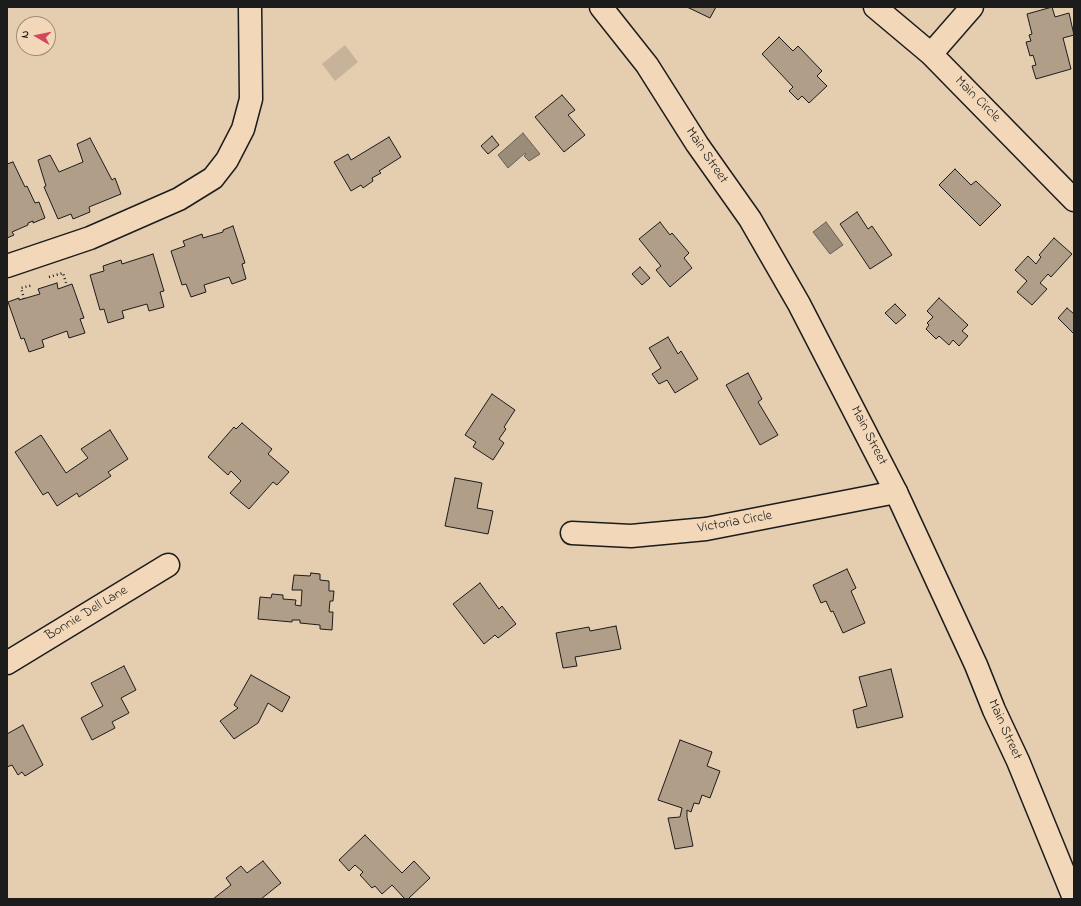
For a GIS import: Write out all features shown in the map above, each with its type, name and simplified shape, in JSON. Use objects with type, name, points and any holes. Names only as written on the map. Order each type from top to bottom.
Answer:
[{"type":"main road","points":[[7,266],[90,238],[179,199],[213,178],[227,160],[243,129],[251,99],[250,7]]},
{"type":"main road","name":"Main Street","points":[[601,7],[647,65],[697,144],[750,219],[799,304],[896,492],[1018,761],[1074,898]]},
{"type":"main road","name":"Main Circle","points":[[875,7],[931,54],[1074,200]]},
{"type":"main road","points":[[931,54],[972,7]]},
{"type":"main road","name":"Victoria Circle","points":[[572,533],[631,536],[706,529],[896,492]]},
{"type":"main road","name":"Bonnie Dell Lane","points":[[7,663],[168,564]]},
{"type":"path","points":[[49,277],[63,273],[67,286]]},
{"type":"path","points":[[24,299],[21,288],[32,284]]},
{"type":"shaded area","points":[[345,45],[358,62],[335,81],[322,64]]},
{"type":"shaded area","points":[[523,133],[540,154],[529,161],[524,156],[526,154],[525,153],[508,168],[498,155]]},
{"type":"shaded area","points":[[826,222],[843,245],[830,254],[813,232]]},
{"type":"building","points":[[687,7],[716,7],[710,18]]},
{"type":"building","points":[[1052,7],[1055,17],[1069,13],[1074,35],[1063,38],[1071,69],[1036,79],[1032,66],[1036,65],[1033,55],[1030,56],[1026,42],[1031,41],[1029,35],[1032,34],[1027,14]]},
{"type":"building","points":[[779,37],[793,51],[798,46],[822,71],[817,76],[827,86],[809,103],[802,96],[798,100],[789,91],[793,87],[762,54]]},
{"type":"building","points":[[562,95],[575,110],[568,115],[585,135],[564,152],[535,117]]},
{"type":"building","points":[[492,136],[499,145],[488,154],[481,146]]},
{"type":"building","points":[[389,137],[401,157],[379,171],[381,173],[372,178],[373,181],[363,188],[361,185],[351,191],[334,162],[348,154],[351,160]]},
{"type":"building","points":[[90,138],[112,180],[115,178],[121,194],[89,207],[90,212],[73,219],[71,214],[58,219],[44,187],[46,186],[38,160],[50,155],[59,172],[83,162],[77,144]]},
{"type":"building","points":[[13,162],[25,187],[27,186],[35,203],[39,202],[45,218],[33,223],[33,221],[28,223],[28,225],[12,232],[14,235],[7,238],[7,164]]},
{"type":"building","points":[[955,169],[971,185],[976,181],[1001,205],[980,226],[939,185]]},
{"type":"building","points":[[857,212],[868,229],[872,226],[892,255],[870,269],[840,224]]},
{"type":"building","points":[[660,222],[670,235],[672,233],[689,253],[684,258],[692,268],[670,287],[656,270],[661,266],[639,239]]},
{"type":"building","points":[[233,226],[245,263],[242,264],[246,279],[232,284],[229,277],[204,285],[206,292],[191,297],[186,284],[182,285],[171,251],[185,246],[183,241],[202,234],[203,238],[223,232],[223,230]]},
{"type":"building","points":[[1054,238],[1072,254],[1051,277],[1048,274],[1040,283],[1047,289],[1032,305],[1017,292],[1027,281],[1015,270],[1028,256],[1036,264],[1041,257],[1039,255]]},
{"type":"building","points":[[153,254],[164,291],[160,292],[164,307],[149,311],[147,304],[122,311],[124,318],[108,323],[104,309],[100,310],[90,275],[104,271],[103,266],[121,260],[122,264]]},
{"type":"building","points":[[640,267],[650,278],[642,285],[632,274]]},
{"type":"building","points":[[57,283],[58,289],[72,284],[84,318],[80,319],[85,333],[69,338],[67,331],[42,340],[44,347],[29,352],[24,338],[21,339],[8,302],[19,298],[19,300],[40,294],[38,289]]},
{"type":"building","points":[[939,298],[968,325],[962,331],[968,336],[959,346],[953,340],[949,345],[939,336],[936,339],[926,329],[929,325],[927,323],[933,317],[927,311]]},
{"type":"building","points":[[895,304],[906,315],[896,324],[885,313]]},
{"type":"building","points":[[1067,308],[1074,314],[1074,334],[1058,318]]},
{"type":"building","points":[[668,337],[678,354],[681,351],[698,379],[675,393],[667,380],[659,384],[652,374],[661,368],[649,348]]},
{"type":"building","points":[[748,373],[762,399],[758,402],[778,435],[760,445],[726,385]]},
{"type":"building","points":[[492,394],[515,410],[504,427],[506,429],[499,439],[504,443],[493,460],[473,447],[476,442],[465,435]]},
{"type":"building","points":[[242,423],[272,449],[268,454],[289,472],[277,485],[273,482],[249,509],[230,493],[241,481],[231,471],[228,475],[208,457],[234,427],[236,429]]},
{"type":"building","points":[[110,430],[128,459],[108,472],[111,476],[79,497],[77,493],[57,506],[48,492],[43,495],[15,452],[41,435],[66,473],[88,458],[81,449]]},
{"type":"building","points":[[455,478],[482,483],[477,508],[493,511],[488,534],[445,526]]},
{"type":"building","points":[[847,569],[856,588],[851,591],[865,623],[843,633],[833,611],[831,612],[826,601],[821,603],[813,585]]},
{"type":"building","points":[[311,573],[320,574],[320,580],[329,581],[329,591],[334,591],[333,601],[330,601],[329,612],[333,612],[332,630],[320,629],[320,625],[300,623],[300,620],[292,620],[292,622],[258,619],[260,597],[271,598],[272,594],[283,595],[283,599],[296,600],[295,605],[301,606],[302,590],[292,590],[294,575],[310,576]]},
{"type":"building","points":[[480,583],[499,609],[502,606],[516,624],[498,638],[495,635],[484,644],[453,604]]},
{"type":"building","points":[[616,626],[621,649],[575,657],[577,666],[563,668],[556,633],[589,627],[590,631]]},
{"type":"building","points":[[124,666],[136,690],[121,698],[129,713],[112,722],[115,728],[92,740],[81,718],[103,706],[91,683]]},
{"type":"building","points":[[891,669],[903,717],[857,728],[853,710],[867,706],[859,677]]},
{"type":"building","points":[[251,675],[290,697],[282,712],[268,703],[258,723],[234,739],[220,721],[238,708],[234,705]]},
{"type":"building","points":[[23,725],[43,765],[25,776],[22,772],[18,775],[12,765],[7,767],[7,734]]},
{"type":"building","points":[[680,740],[712,752],[707,766],[720,771],[710,798],[702,795],[699,804],[694,803],[691,812],[687,810],[693,846],[675,849],[668,818],[680,817],[682,808],[658,800]]},
{"type":"building","points":[[365,835],[402,873],[414,861],[430,878],[408,899],[405,899],[392,885],[382,894],[375,886],[372,888],[360,875],[363,872],[355,865],[349,871],[339,860]]},
{"type":"building","points":[[263,861],[281,883],[261,899],[213,899],[231,885],[226,878],[241,866],[247,873]]}]
